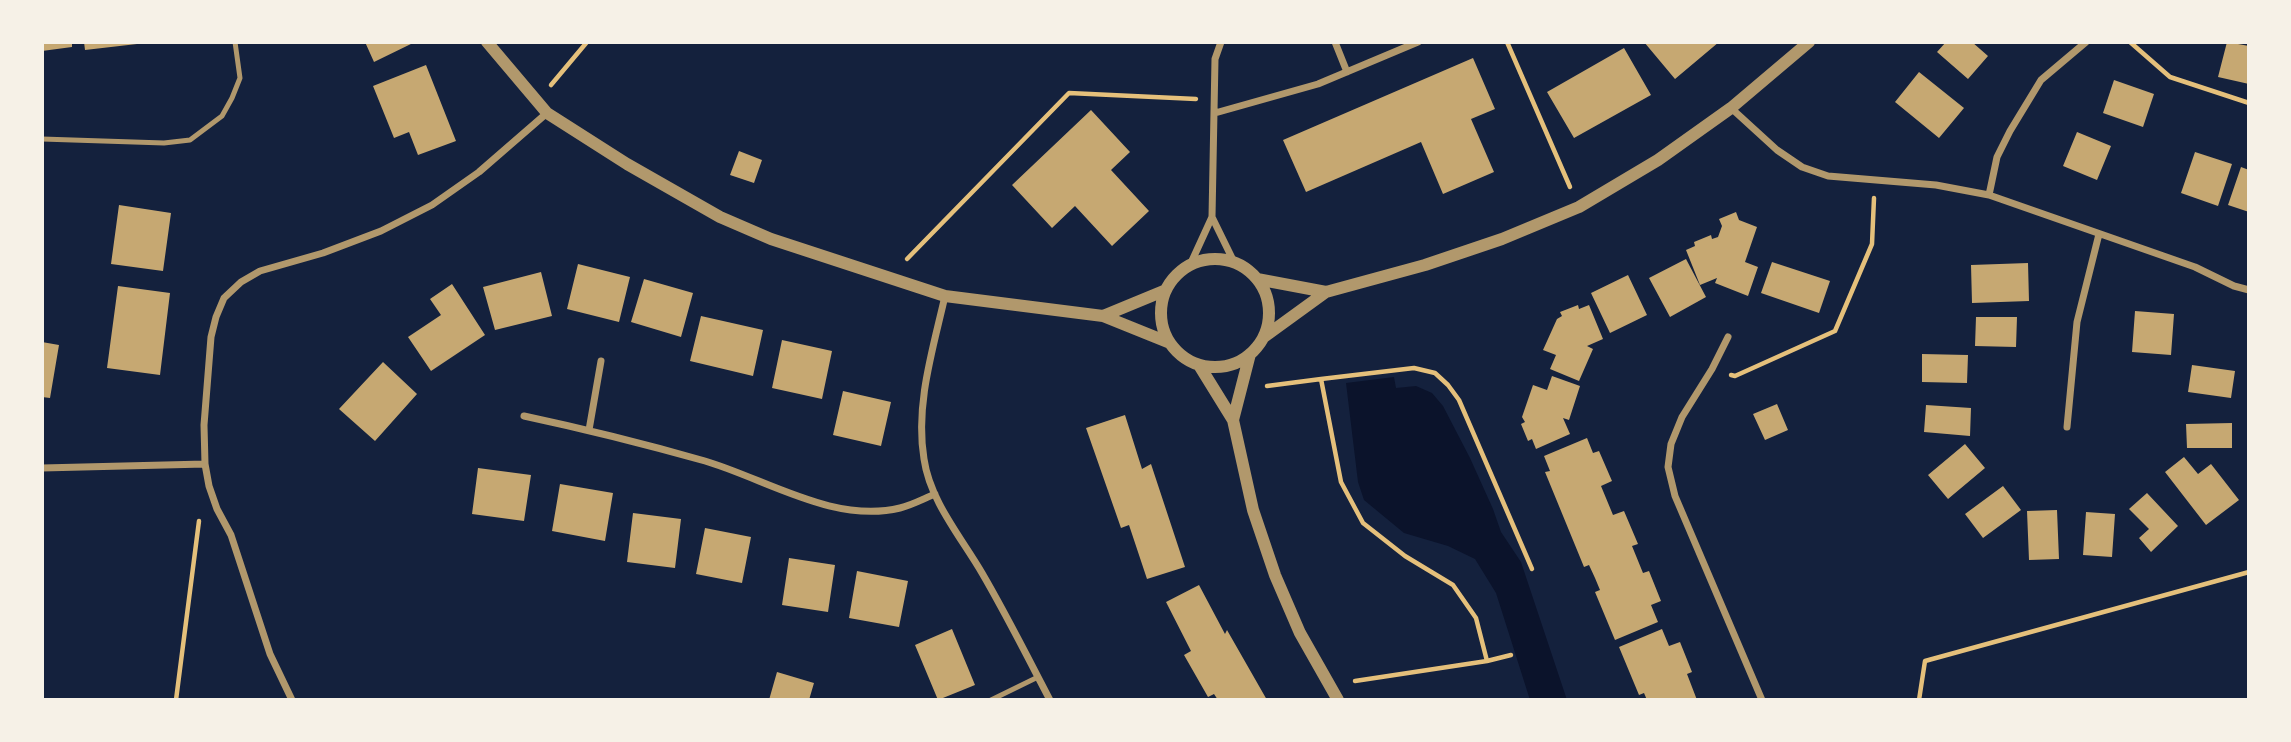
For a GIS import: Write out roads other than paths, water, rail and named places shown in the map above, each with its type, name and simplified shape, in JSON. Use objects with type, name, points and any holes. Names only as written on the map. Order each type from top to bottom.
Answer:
[{"type":"street","points":[[487,42],[547,113],[627,164],[720,217],[771,239],[945,296],[1103,316],[1170,343]]},
{"type":"street","points":[[1190,265],[1212,217],[1215,59],[1221,42]]},
{"type":"street","points":[[1335,42],[1347,72]]},
{"type":"street","points":[[1215,113],[1318,84],[1418,42]]},
{"type":"street","points":[[1264,337],[1269,307],[1265,292],[1257,279],[1234,262],[1204,260],[1190,265],[1176,276],[1166,290],[1161,308],[1163,326],[1170,343],[1182,356],[1199,365],[1212,367],[1239,362],[1250,354],[1264,337],[1326,292],[1438,261],[1502,239],[1579,207],[1658,160],[1731,108],[1809,42]]},
{"type":"street","points":[[1989,195],[1997,157],[2041,80],[2086,42]]},
{"type":"street","points":[[1731,108],[1777,150],[1802,167],[1828,176],[1936,185],[1989,195],[2195,267],[2234,286],[2249,290]]},
{"type":"street","points":[[292,700],[270,654],[231,535],[217,509],[209,486],[205,464],[204,425],[211,337],[216,317],[225,298],[242,282],[260,271],[323,253],[381,231],[432,205],[479,172],[547,113]]},
{"type":"street","points":[[1212,217],[1234,262]]},
{"type":"street","points":[[2067,427],[2077,322],[2099,234]]},
{"type":"street","points":[[1257,279],[1326,292]]},
{"type":"street","points":[[1103,316],[1166,290]]},
{"type":"street","points":[[945,296],[921,418],[924,461],[935,494],[984,575],[1050,700]]},
{"type":"street","points":[[1728,337],[1682,417],[1671,444],[1668,467],[1675,496],[1762,700]]},
{"type":"street","points":[[1233,420],[1250,354]]},
{"type":"street","points":[[589,430],[601,361]]},
{"type":"street","points":[[1199,365],[1233,420],[1253,510],[1275,575],[1300,633],[1338,700]]},
{"type":"street","points":[[524,416],[589,430],[731,469],[805,499],[854,510],[901,508],[935,494]]},
{"type":"street","points":[[42,468],[205,464]]},
{"type":"lane","points":[[42,139],[164,143],[190,140],[222,116],[232,98],[240,78],[235,42]]},
{"type":"lane","points":[[991,700],[1038,677]]},
{"type":"water","points":[[1394,377],[1396,388],[1416,386],[1432,393],[1443,406],[1470,458],[1501,532],[1521,562],[1567,700],[1530,700],[1496,593],[1475,559],[1448,546],[1404,533],[1364,500],[1358,482],[1346,383]]}]
